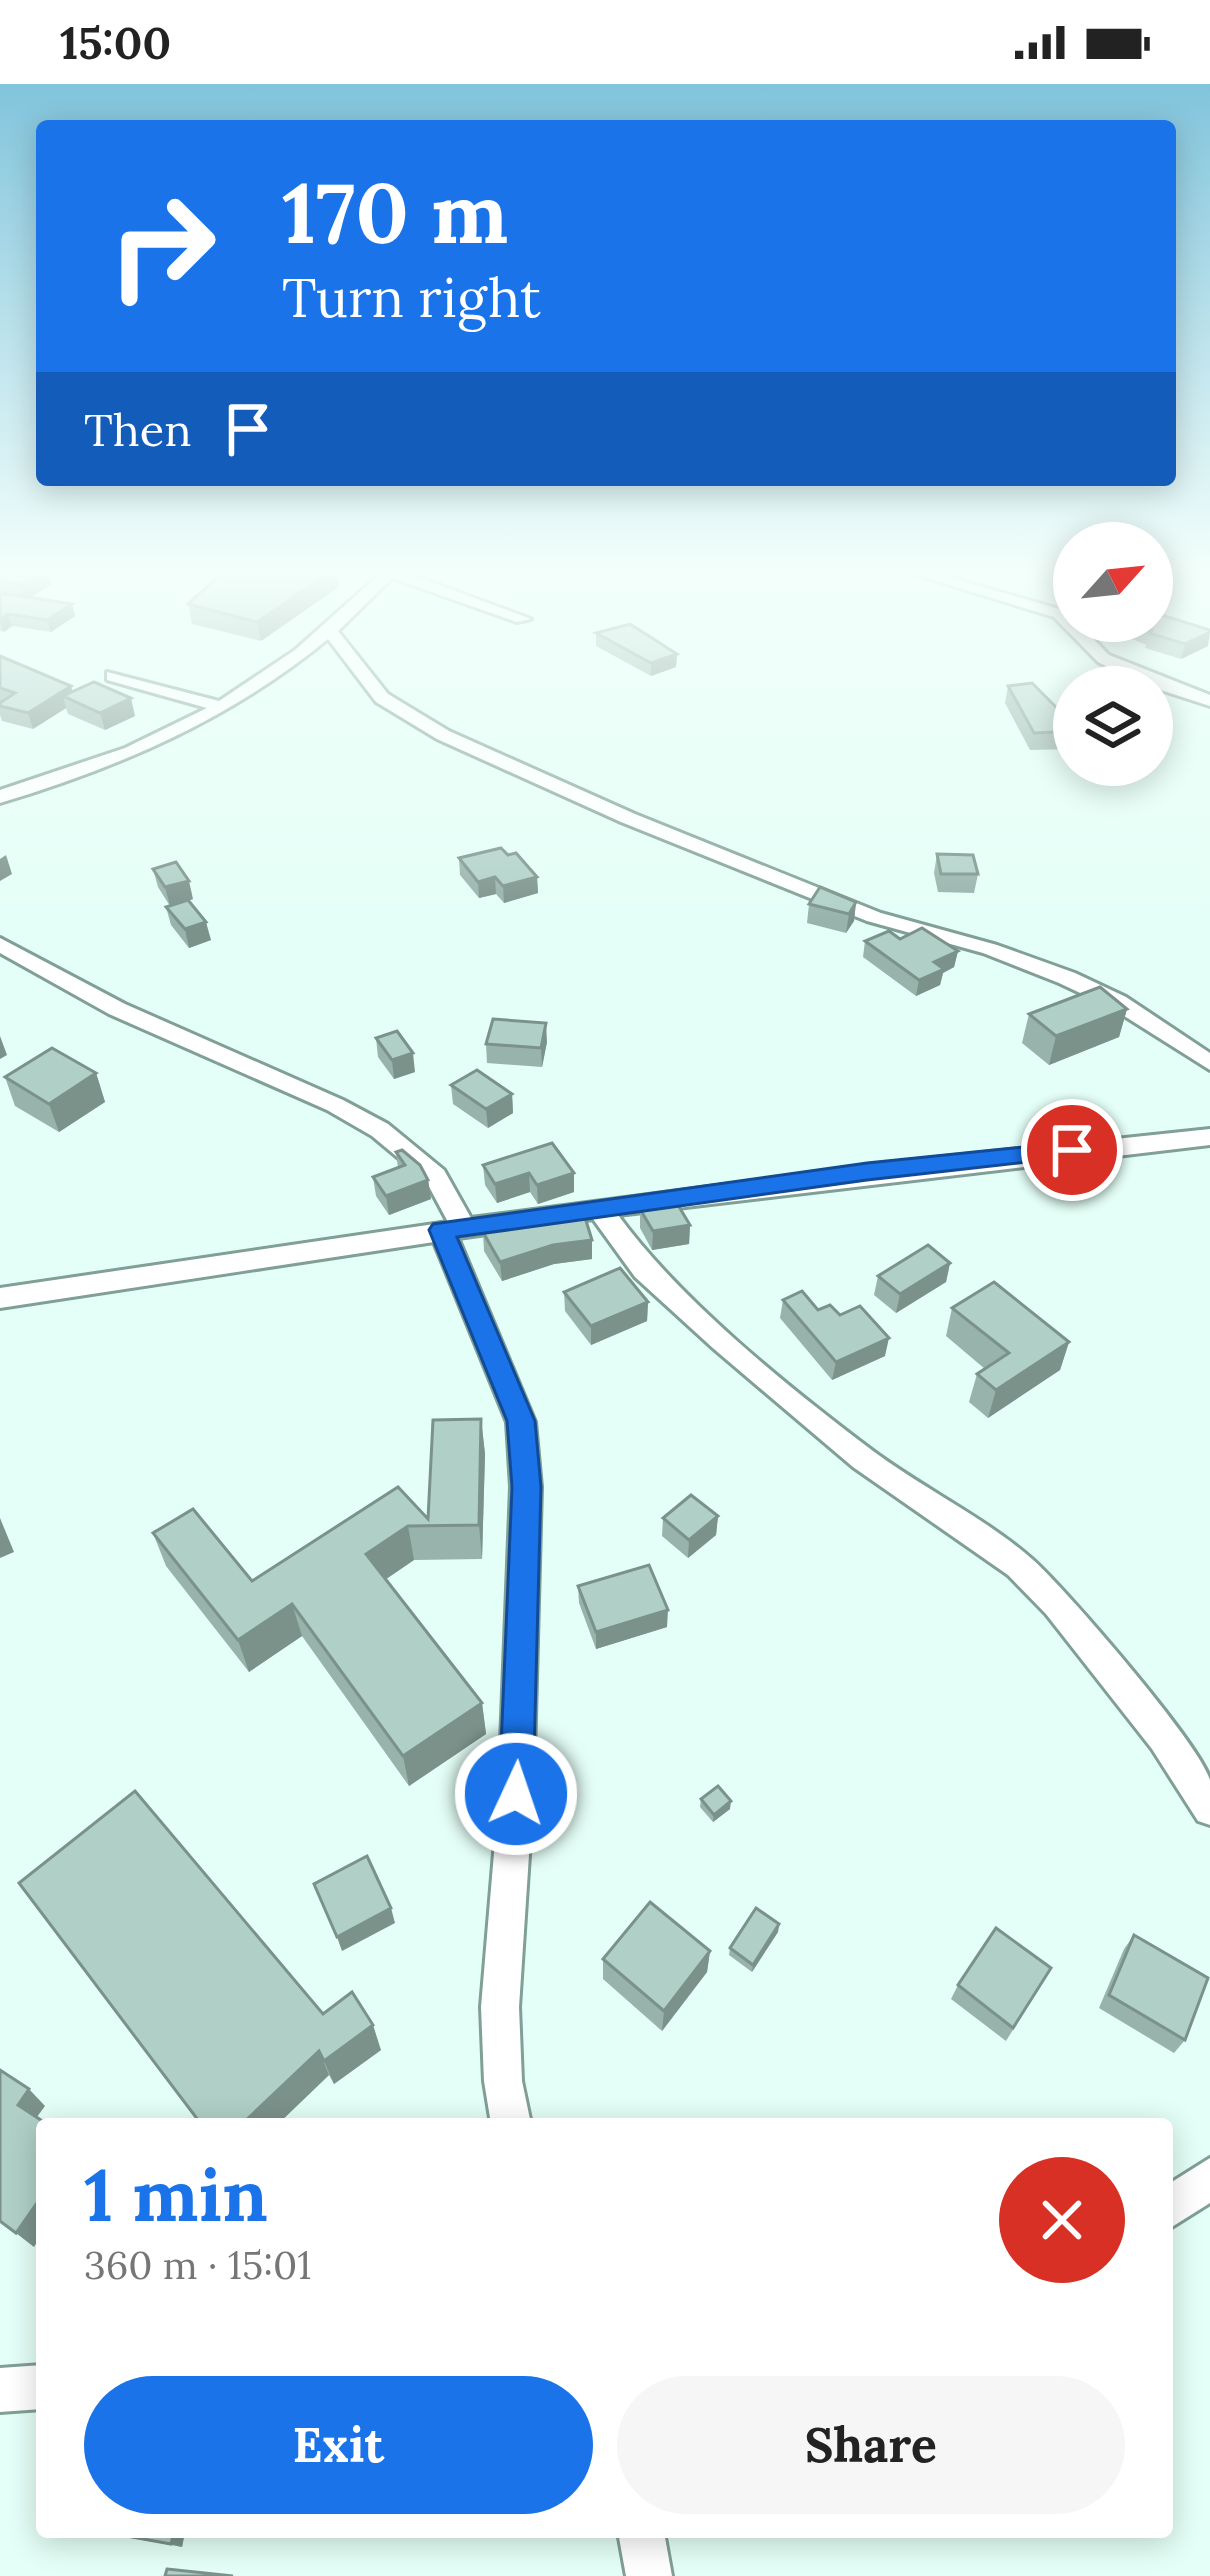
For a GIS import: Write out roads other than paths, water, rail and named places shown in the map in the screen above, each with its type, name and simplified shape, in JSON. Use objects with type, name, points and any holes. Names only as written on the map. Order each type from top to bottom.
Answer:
[{"type":"street","points":[[167,691],[218,706]]},
{"type":"street","points":[[4,792],[137,750],[241,691]]},
{"type":"street","points":[[377,691],[443,735],[628,818],[874,917],[1047,969],[1118,1002],[1210,1063]]},
{"type":"street","points":[[0,944],[117,1009],[335,1105],[380,1130],[435,1176],[521,1421],[526,1487],[517,1771],[500,2007],[510,2118]]},
{"type":"street","points":[[0,1298],[453,1228],[867,1172],[1210,1137]]},
{"type":"street","points":[[599,1208],[644,1270],[724,1342],[863,1459],[1019,1566],[1058,1604],[1164,1738],[1210,1809]]},
{"type":"street","points":[[1173,2206],[1210,2178]]},
{"type":"street","points":[[0,2390],[36,2387]]},
{"type":"street","points":[[642,2538],[649,2576]]}]
